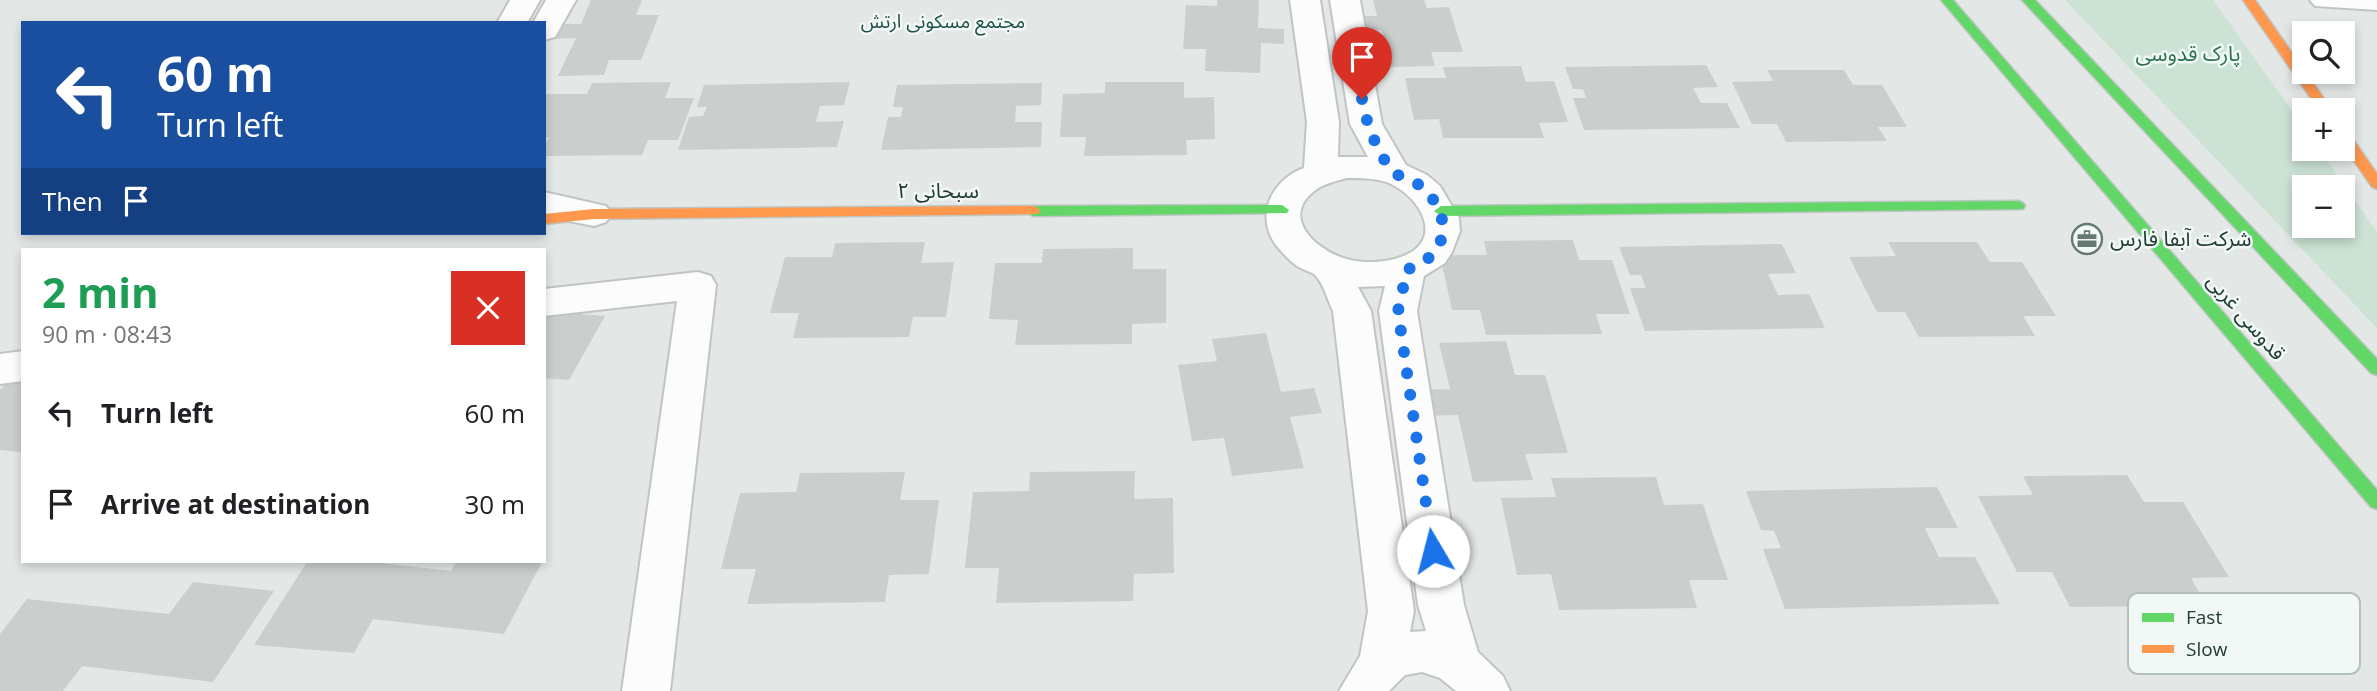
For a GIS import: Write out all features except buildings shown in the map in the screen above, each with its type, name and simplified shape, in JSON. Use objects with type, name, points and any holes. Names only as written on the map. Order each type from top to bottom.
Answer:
[{"type":"street","points":[[513,21],[525,0]]},
{"type":"street","points":[[546,26],[561,0]]},
{"type":"street","points":[[1305,0],[1323,122],[1321,171]]},
{"type":"street","points":[[1345,0],[1366,124],[1392,172]]},
{"type":"street","name":"قدوسی غربی","points":[[1947,0],[2377,502]]},
{"type":"street","points":[[2028,0],[2377,369]]},
{"type":"street","points":[[2249,0],[2318,98]]},
{"type":"street","points":[[2325,0],[2377,1]]},
{"type":"street","points":[[2355,152],[2377,184]]},
{"type":"street","points":[[1344,167],[1368,167],[1392,172],[1422,188],[1441,211],[1444,228],[1439,245],[1427,259],[1407,270],[1383,276],[1369,276],[1331,269],[1308,259],[1292,244],[1283,227],[1282,210],[1289,194],[1302,181],[1321,171],[1344,167]]},
{"type":"street","points":[[546,204],[594,214]]},
{"type":"street","points":[[1441,211],[2018,206]]},
{"type":"street","name":"سبحانی ۲","points":[[546,219],[594,214],[1282,210]]},
{"type":"street","points":[[1331,269],[1352,311],[1391,611],[1373,677]]},
{"type":"street","points":[[1407,270],[1398,311],[1441,605],[1472,676]]},
{"type":"street","points":[[546,303],[698,285],[646,691]]},
{"type":"street","points":[[0,369],[21,366]]},
{"type":"street","points":[[1373,677],[1399,654],[1419,651],[1438,653],[1472,676]]},
{"type":"green space","name":"پارک قدوسی","points":[[2065,0],[2213,0],[2292,111],[2292,161],[2327,161],[2337,175],[2292,175],[2292,238],[2355,238],[2355,201],[2377,232],[2377,328]]},
{"type":"traffic: fast","points":[[1947,0],[2377,502]]},
{"type":"traffic: fast","points":[[2028,0],[2377,369]]},
{"type":"traffic: fast","points":[[1441,211],[2018,206]]},
{"type":"traffic: fast","points":[[1033,211],[1282,210]]},
{"type":"traffic: slow","points":[[2249,0],[2318,98]]},
{"type":"traffic: slow","points":[[2355,152],[2377,184]]},
{"type":"traffic: slow","points":[[546,219],[594,214],[1033,211]]},
{"type":"place","name":"شرکت آبفا فارس","points":[[2087,239]]},
{"type":"district","name":"مجتمع مسکونی ارتش","points":[[943,21]]},
{"type":"route","points":[[1362,99],[1366,124],[1392,172],[1414,182],[1430,195],[1441,211],[1444,228],[1439,245],[1427,259],[1407,270],[1398,311],[1433,551]]}]
